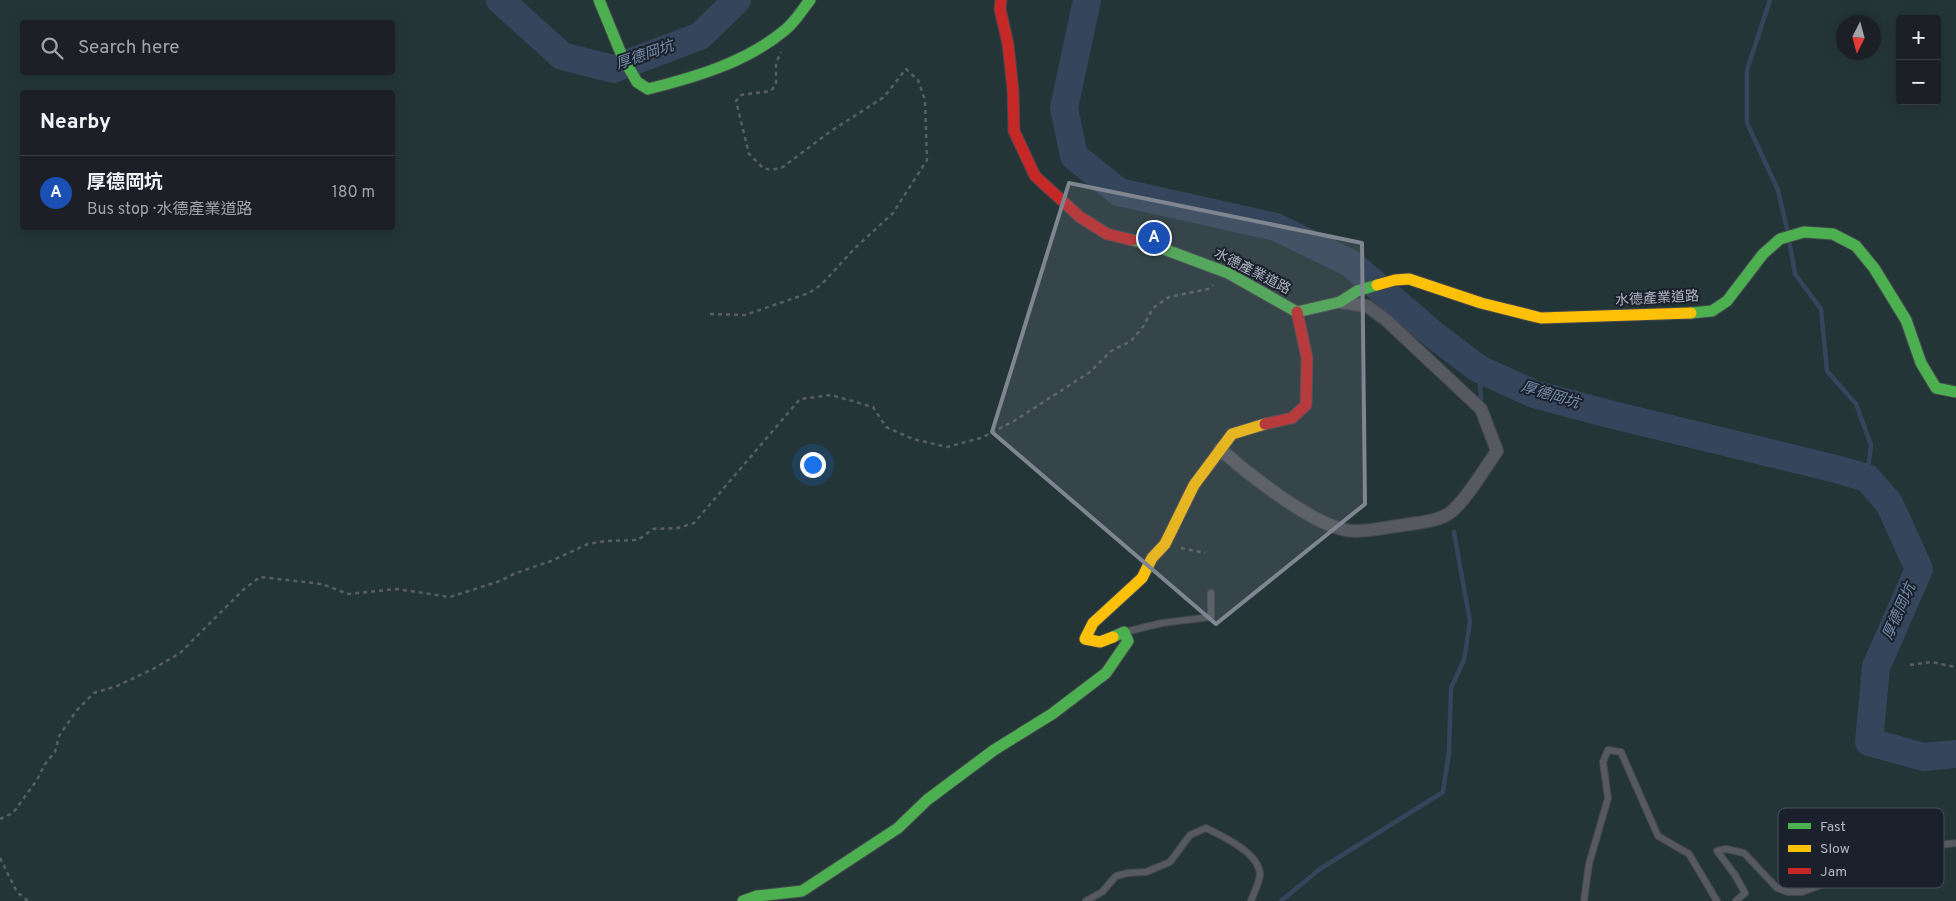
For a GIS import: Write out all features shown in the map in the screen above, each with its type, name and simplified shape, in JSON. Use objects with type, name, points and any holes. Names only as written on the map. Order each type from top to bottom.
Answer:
[{"type":"street","points":[[599,0],[622,56],[637,82],[648,89],[672,83],[743,58],[786,29],[810,0]]},
{"type":"street","name":"水德產業道路","points":[[1001,0],[1000,9],[1008,44],[1013,90],[1014,131],[1035,176],[1080,216],[1107,234],[1153,245],[1228,274],[1297,312],[1340,302],[1357,291],[1396,280],[1409,279],[1480,302],[1542,318],[1678,314],[1712,311],[1727,301],[1763,254],[1780,239],[1804,232],[1833,234],[1856,246],[1874,268],[1906,320],[1921,363],[1936,388],[1956,392]]},
{"type":"street","points":[[1220,449],[1256,480],[1335,528],[1354,531],[1436,520],[1451,512],[1465,495],[1497,451],[1481,409],[1386,320],[1367,306],[1340,302]]},
{"type":"street","points":[[743,901],[757,896],[802,891],[898,828],[927,800],[994,750],[1052,714],[1106,673],[1128,641],[1124,632],[1100,642],[1085,638],[1093,623],[1142,578],[1152,558],[1165,544],[1194,485],[1220,449],[1232,434],[1254,426],[1292,418],[1306,405],[1307,358],[1297,312]]},
{"type":"lane","points":[[1124,632],[1162,623],[1211,617],[1211,593]]},
{"type":"lane","points":[[1584,901],[1589,864],[1608,798],[1603,762],[1608,750],[1620,752],[1658,836],[1689,854],[1717,901]]},
{"type":"lane","points":[[1086,901],[1102,892],[1116,876],[1146,872],[1170,862],[1190,834],[1206,828],[1231,840],[1254,859],[1260,874],[1252,901]]},
{"type":"lane","points":[[1736,901],[1745,892],[1717,851],[1726,849],[1744,853],[1777,888],[1788,892],[1802,892],[1813,888]]},
{"type":"path","points":[[710,314],[745,315],[809,293],[822,284],[854,249],[893,213],[926,160],[924,100],[918,80],[906,69],[884,97],[831,131],[784,167],[771,170],[763,168],[749,154],[736,100],[741,95],[771,90],[776,84],[776,64],[784,46],[786,29]]},
{"type":"path","points":[[0,818],[13,813],[37,780],[44,764],[55,752],[59,736],[77,710],[94,693],[136,678],[180,653],[243,590],[260,577],[322,584],[348,594],[397,589],[450,597],[551,562],[588,544],[606,541],[638,540],[653,529],[678,528],[694,523],[714,502],[735,473],[770,436],[800,399],[830,395],[873,407],[886,427],[913,439],[947,447],[980,438],[1021,417],[1090,372],[1111,351],[1131,341],[1143,327],[1153,308],[1169,297],[1208,288],[1228,274]]},
{"type":"path","points":[[1165,544],[1205,553]]},
{"type":"path","points":[[1910,665],[1931,662],[1956,667]]},
{"type":"path","points":[[0,858],[17,892],[28,901]]},
{"type":"highlighted area","points":[[1069,183],[1362,243],[1365,504],[1216,624],[992,432]]},
{"type":"shaded area","points":[[0,0],[1956,0],[1956,901],[0,901]]},
{"type":"waterway","name":"厚德岡坑","points":[[500,0],[562,56],[613,69],[700,36],[737,0]]},
{"type":"waterway","name":"厚德岡坑","points":[[1087,0],[1064,108],[1074,156],[1119,192],[1276,227],[1350,263],[1434,335],[1479,369],[1534,394],[1867,478],[1889,503],[1919,569],[1876,667],[1869,742],[1924,757],[1956,754]]},
{"type":"waterway","points":[[1770,0],[1747,70],[1747,123],[1778,190],[1787,229]]},
{"type":"waterway","points":[[1790,245],[1795,274],[1821,309],[1827,371],[1856,404],[1871,445],[1867,478]]},
{"type":"waterway","points":[[1479,369],[1481,399]]},
{"type":"waterway","points":[[1281,901],[1320,869],[1443,792],[1449,752],[1451,688],[1464,660],[1470,622],[1454,532]]},
{"type":"traffic: fast","points":[[599,0],[622,56],[637,82],[648,89],[684,79],[738,60],[789,27],[810,0]]},
{"type":"traffic: fast","points":[[1691,313],[1712,311],[1727,301],[1763,254],[1780,239],[1804,232],[1833,234],[1856,246],[1874,268],[1906,320],[1921,363],[1936,388],[1956,392]]},
{"type":"traffic: fast","points":[[1132,240],[1153,245],[1228,273],[1297,312],[1340,302],[1357,291],[1377,285]]},
{"type":"traffic: fast","points":[[743,901],[757,896],[802,891],[898,828],[927,800],[994,750],[1052,714],[1106,673],[1128,641],[1124,632],[1113,637]]},
{"type":"traffic: slow","points":[[1377,285],[1395,280],[1409,279],[1481,303],[1541,318],[1691,313]]},
{"type":"traffic: slow","points":[[1113,637],[1100,642],[1085,639],[1093,623],[1142,578],[1152,558],[1165,544],[1194,485],[1232,434],[1265,424]]},
{"type":"traffic: jam","points":[[1001,0],[1000,9],[1008,44],[1013,90],[1014,131],[1035,176],[1080,217],[1107,234],[1132,240]]},
{"type":"traffic: jam","points":[[1265,424],[1292,418],[1306,405],[1307,358],[1297,312]]},
{"type":"place","name":"厚德岡坑","points":[[1154,238]]}]
